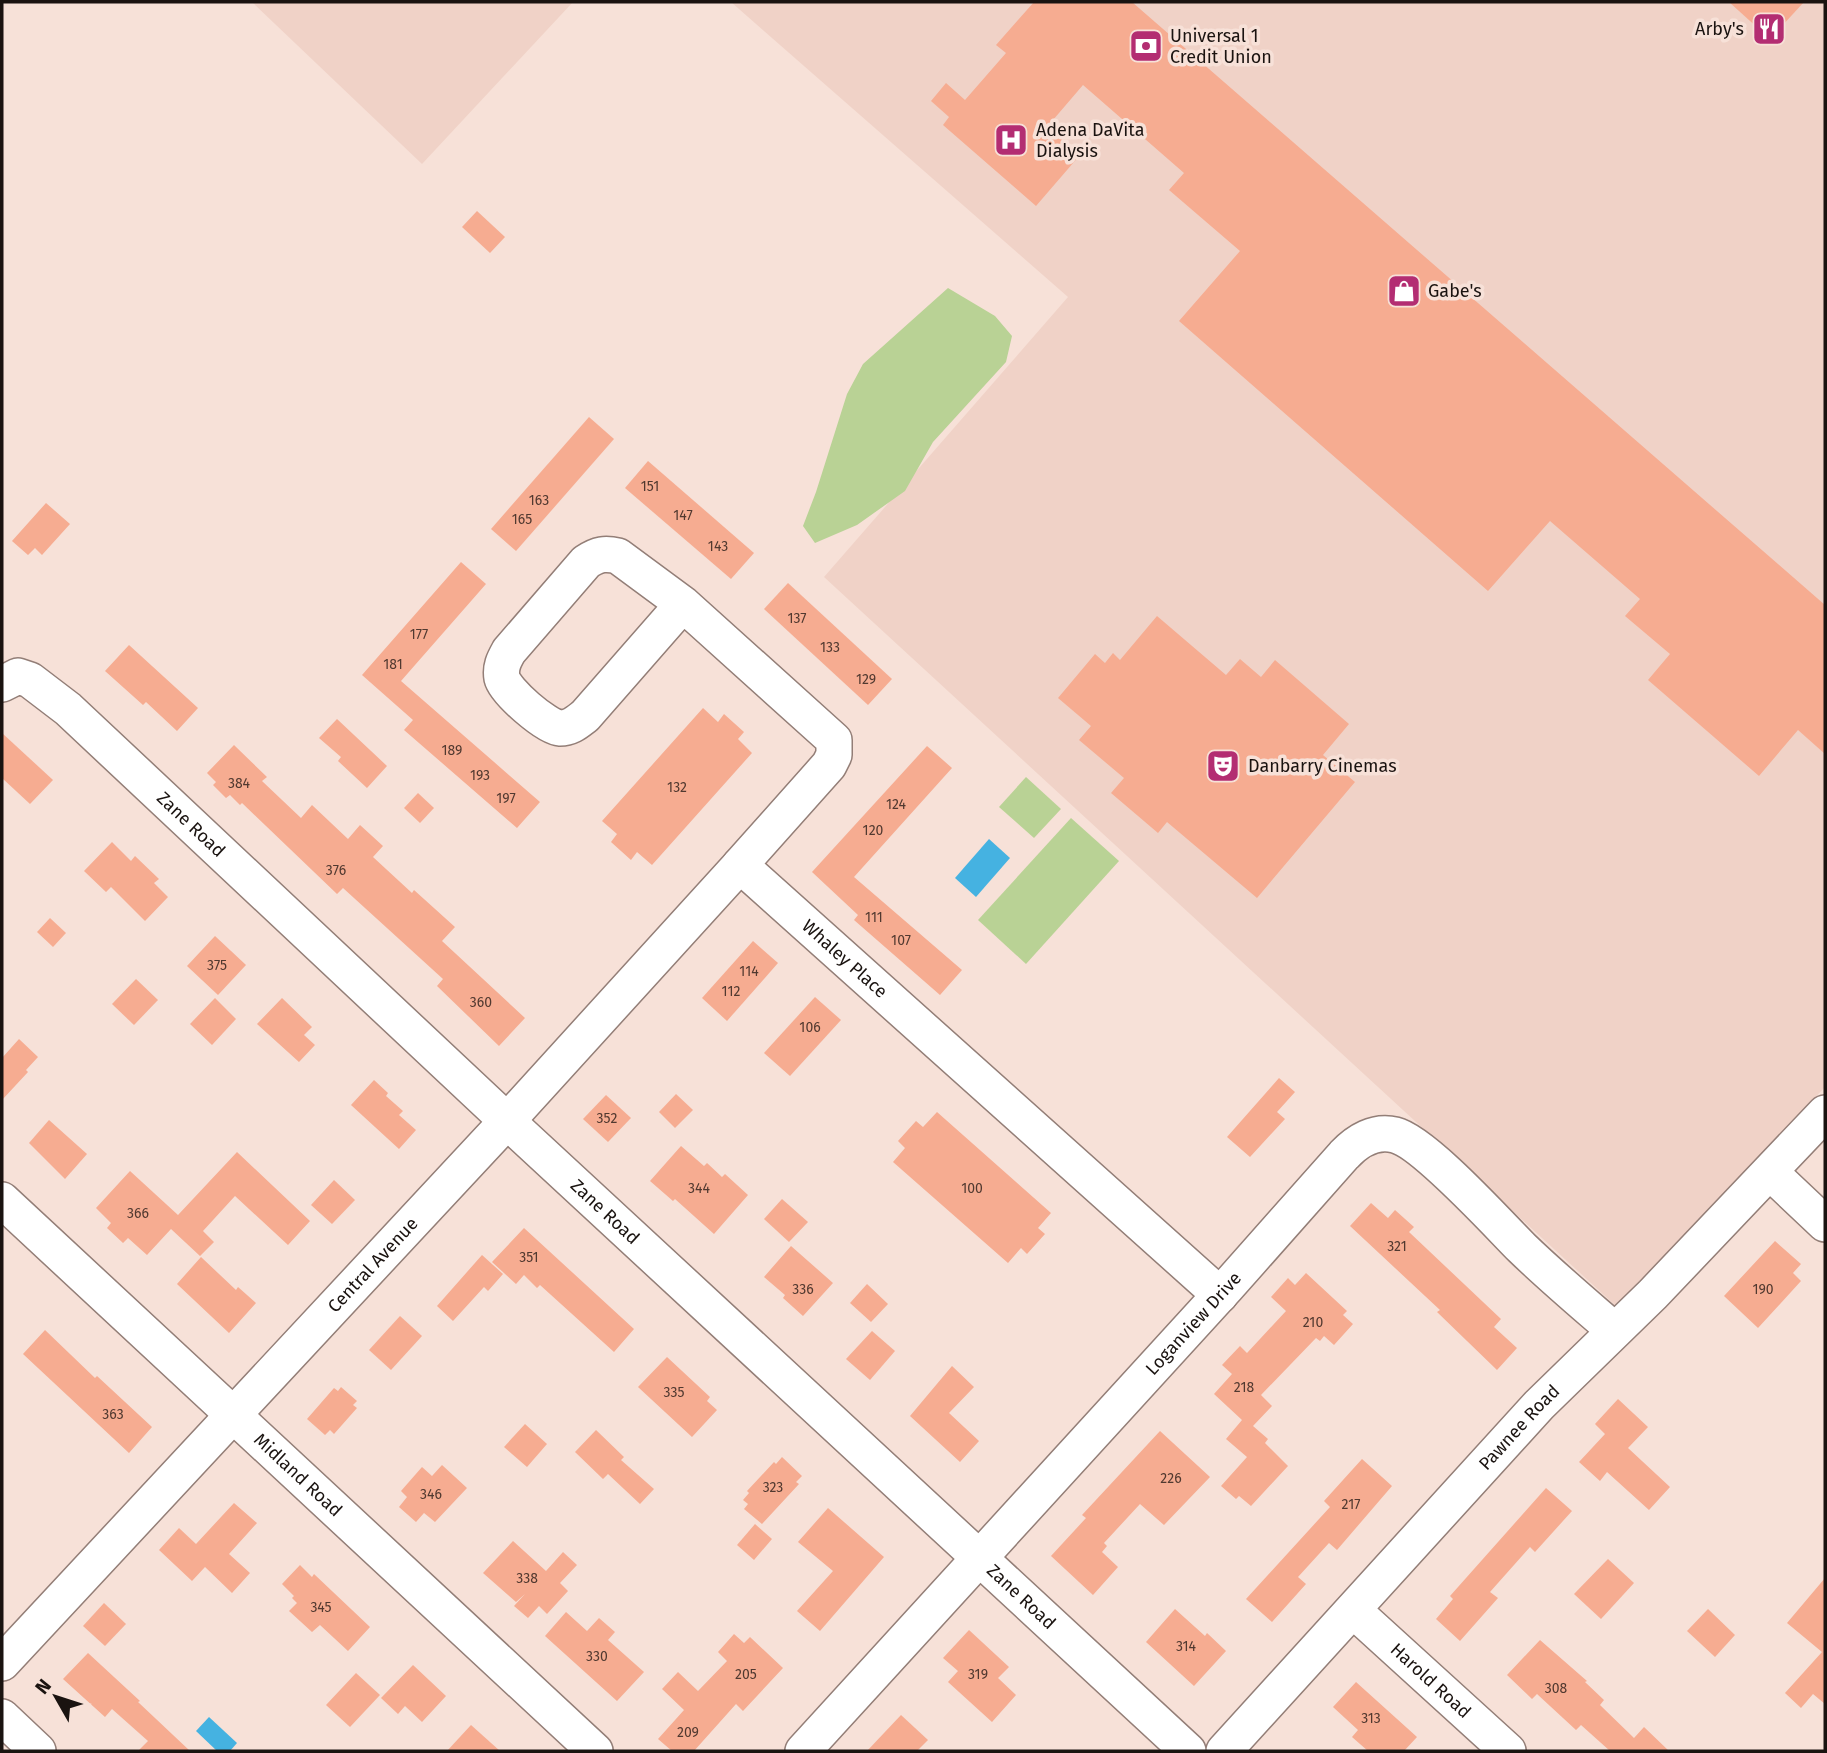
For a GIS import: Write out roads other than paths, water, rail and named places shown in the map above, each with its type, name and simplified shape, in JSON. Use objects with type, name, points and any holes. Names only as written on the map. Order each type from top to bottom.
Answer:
[{"type":"street","points":[[683,604],[585,716],[571,726],[558,728],[544,721],[507,690],[502,679],[501,666],[509,651],[586,562],[595,556],[606,553],[618,556],[683,604],[834,740],[834,755],[829,765],[740,865]]},
{"type":"street","name":"Zane Road","points":[[10,680],[30,680],[68,709],[507,1121],[1188,1751]]},
{"type":"street","name":"Central Avenue","points":[[2,1663],[507,1121],[740,865]]},
{"type":"street","name":"Whaley Place","points":[[740,865],[1220,1294]]},
{"type":"street","name":"Pawnee Road","points":[[1224,1751],[1476,1473],[1614,1330],[1653,1294],[1825,1113]]},
{"type":"street","name":"Loganview Drive","points":[[803,1751],[1355,1144],[1369,1137],[1395,1135],[1421,1150],[1525,1251],[1614,1330]]},
{"type":"street","points":[[1770,1172],[1825,1224]]},
{"type":"street","name":"Midland Road","points":[[2,1200],[595,1751]]},
{"type":"street","name":"Harold Road","points":[[1353,1610],[1508,1751]]},
{"type":"street","points":[[2,1717],[38,1751]]},
{"type":"water","points":[[989,839],[1010,858],[976,897],[955,878]]},
{"type":"water","points":[[209,1717],[237,1743],[230,1751],[217,1751],[196,1731]]},
{"type":"place","name":"Arby's","points":[[1769,29]]},
{"type":"place","name":"Universal 1 Credit Union","points":[[1146,46]]},
{"type":"place","name":"Adena DaVita Dialysis","points":[[1011,140]]},
{"type":"place","name":"Gabe's","points":[[1404,291]]},
{"type":"place","name":"Danbarry Cinemas","points":[[1223,766]]}]
